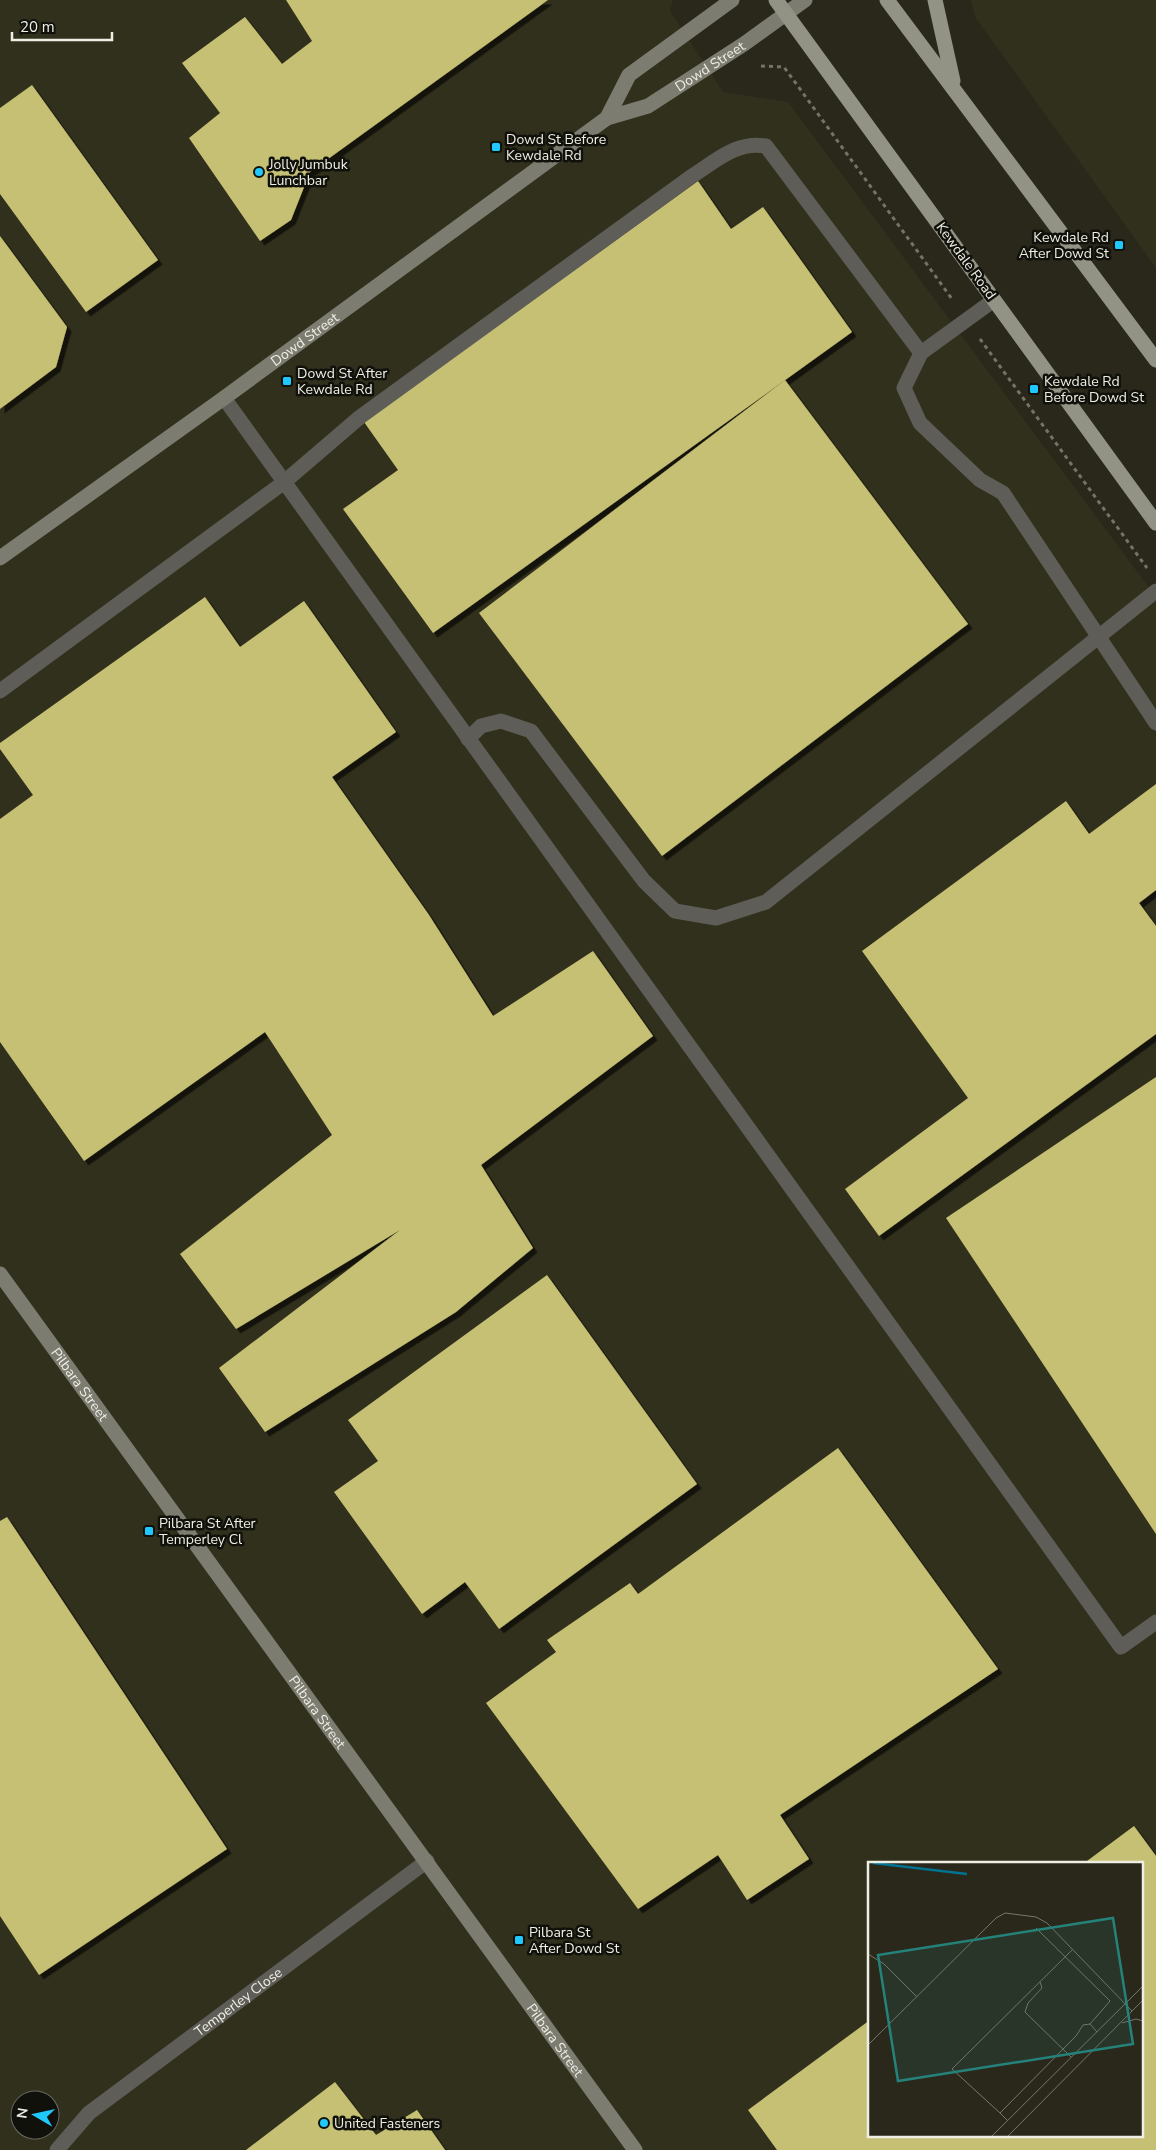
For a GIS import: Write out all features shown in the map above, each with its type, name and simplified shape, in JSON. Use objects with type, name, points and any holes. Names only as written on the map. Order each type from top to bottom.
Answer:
[{"type":"main road","name":"Dowd Street","points":[[607,118],[629,75],[732,0]]},
{"type":"main road","name":"Kewdale Road","points":[[776,0],[1156,523]]},
{"type":"main road","name":"Dowd Street","points":[[0,558],[224,398],[607,118],[648,106],[744,44],[805,0]]},
{"type":"main road","points":[[888,0],[1156,360]]},
{"type":"main road","points":[[935,0],[955,90]]},
{"type":"main road","name":"Pilbara Street","points":[[0,1274],[635,2150]]},
{"type":"street","points":[[0,691],[283,483],[360,417],[684,182],[738,146],[753,144],[766,146],[920,353]]},
{"type":"street","points":[[994,300],[920,353],[904,388],[920,422],[980,480],[1003,493],[1156,723]]},
{"type":"street","points":[[224,398],[283,483],[1121,1647],[1156,1622]]},
{"type":"street","points":[[468,740],[481,726],[501,721],[531,731],[644,881],[675,910],[716,918],[766,902],[1156,591]]},
{"type":"street","name":"Temperley Close","points":[[57,2150],[88,2113],[427,1861]]},
{"type":"path","points":[[761,66],[784,67]]},
{"type":"shaded area","points":[[0,0],[673,0],[670,11],[723,92],[788,102],[1156,597],[1156,2150],[0,2150]]},
{"type":"shaded area","points":[[971,0],[1156,0],[1156,268],[975,17]]},
{"type":"building","points":[[286,0],[548,0],[310,172],[291,220],[260,241],[189,138],[220,113],[182,63],[245,17],[282,64],[312,41]]},
{"type":"building","points":[[32,85],[158,260],[86,312],[0,194],[0,108]]},
{"type":"building","points":[[698,181],[731,229],[763,207],[852,332],[433,633],[343,509],[398,470],[364,422]]},
{"type":"building","points":[[0,236],[67,327],[56,367],[0,409]]},
{"type":"building","points":[[785,380],[968,624],[662,856],[479,613]]},
{"type":"building","points":[[205,597],[240,647],[304,601],[396,732],[332,777],[429,915],[493,1016],[593,951],[653,1036],[481,1165],[533,1248],[456,1312],[265,1432],[219,1368],[400,1230],[236,1329],[180,1254],[332,1135],[265,1032],[84,1161],[0,1042],[0,819],[33,795],[0,749],[0,743]]},
{"type":"building","points":[[1156,784],[1156,890],[1139,903],[1156,926],[1156,1034],[879,1236],[845,1189],[968,1098],[862,951],[1066,801],[1089,834]]},
{"type":"building","points":[[1156,1077],[1156,1534],[946,1218]]},
{"type":"building","points":[[547,1275],[697,1484],[499,1629],[465,1582],[422,1614],[334,1492],[378,1461],[348,1420]]},
{"type":"building","points":[[838,1448],[998,1669],[780,1815],[809,1859],[747,1900],[718,1855],[638,1909],[486,1703],[556,1652],[547,1640],[630,1583],[638,1594]]},
{"type":"building","points":[[7,1517],[227,1849],[39,1975],[0,1916],[0,1521]]},
{"type":"building","points":[[1134,1826],[1156,1856],[1156,2150],[777,2150],[748,2110],[868,2021],[868,2138],[1144,2138],[1144,1862],[1086,1862]]},
{"type":"building","name":"United Fasteners","points":[[335,2082],[376,2135],[417,2110],[445,2150],[246,2150]]},
{"type":"place","name":"Dowd St Before Kewdale Rd","points":[[496,147]]},
{"type":"place","name":"Jolly Jumbuk Lunchbar","points":[[259,172]]},
{"type":"place","name":"Kewdale Rd After Dowd St","points":[[1119,245]]},
{"type":"place","name":"Dowd St After Kewdale Rd","points":[[287,381]]},
{"type":"place","name":"Kewdale Rd Before Dowd St","points":[[1034,389]]},
{"type":"place","name":"Pilbara St After Temperley Cl","points":[[149,1531]]},
{"type":"place","name":"Pilbara St After Dowd St","points":[[519,1940]]},
{"type":"place","name":"United Fasteners","points":[[324,2123]]}]
